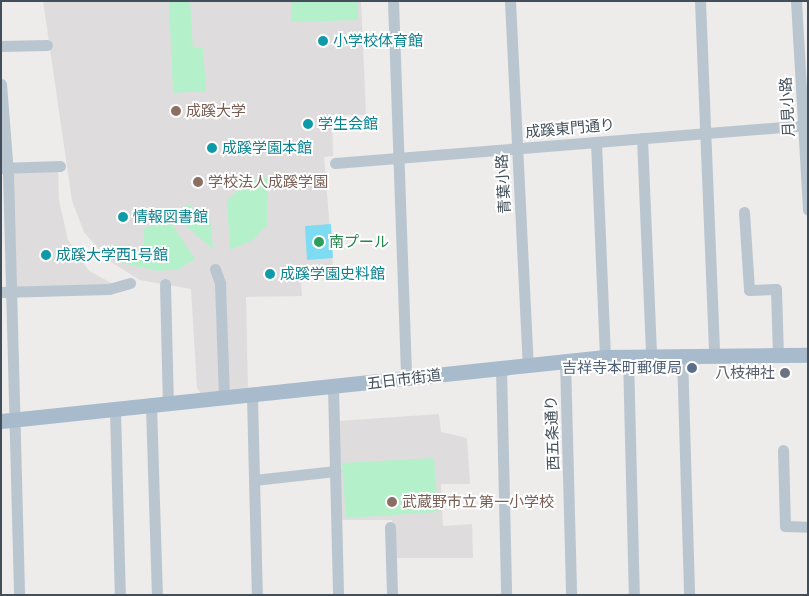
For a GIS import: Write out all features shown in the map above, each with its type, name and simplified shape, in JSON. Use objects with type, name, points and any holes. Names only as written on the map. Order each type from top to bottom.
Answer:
[{"type":"main road","name":"五日市街道","points":[[8,421],[605,357],[808,355]]},
{"type":"street","points":[[393,1],[406,379]]},
{"type":"street","name":"青葉小路","points":[[510,1],[528,365]]},
{"type":"street","points":[[700,1],[714,355]]},
{"type":"street","name":"月見小路","points":[[796,1],[806,125],[808,210]]},
{"type":"street","points":[[1,46],[47,46]]},
{"type":"street","points":[[1,84],[8,421],[19,595]]},
{"type":"street","name":"成蹊東門通り","points":[[335,163],[806,125]]},
{"type":"street","points":[[642,138],[651,356]]},
{"type":"street","points":[[596,142],[605,357]]},
{"type":"street","points":[[4,168],[60,166]]},
{"type":"street","points":[[744,212],[749,290],[776,289],[778,355]]},
{"type":"street","points":[[216,269],[220,283],[224,399]]},
{"type":"street","points":[[6,291],[109,289],[130,283]]},
{"type":"street","points":[[165,284],[168,405]]},
{"type":"street","points":[[682,355],[689,595]]},
{"type":"street","points":[[628,356],[634,595]]},
{"type":"street","name":"西五条通り","points":[[565,361],[571,595]]},
{"type":"street","points":[[501,368],[506,595]]},
{"type":"street","points":[[333,387],[338,595]]},
{"type":"street","points":[[252,396],[257,595]]},
{"type":"street","points":[[151,406],[157,595]]},
{"type":"street","points":[[115,410],[120,595]]},
{"type":"street","points":[[783,450],[785,526],[808,527]]},
{"type":"street","points":[[254,480],[336,471]]},
{"type":"street","points":[[390,527],[392,595]]},
{"type":"shaded area","name":"学校法人成蹊学園","points":[[43,1],[361,1],[366,115],[332,115],[333,156],[324,157],[333,266],[300,267],[302,296],[246,297],[248,390],[202,395],[197,388],[191,289],[140,280],[108,260],[84,232],[72,201]]},
{"type":"shaded area","points":[[58,168],[59,200],[68,240],[89,271],[115,285],[15,287],[13,171]]},
{"type":"shaded area","name":"武蔵野市立 第一小学校","points":[[439,414],[441,432],[467,438],[470,484],[441,484],[443,526],[472,524],[473,558],[396,558],[392,520],[342,520],[339,421]]},
{"type":"green space","points":[[169,1],[190,1],[193,48],[203,48],[206,91],[173,93]]},
{"type":"green space","points":[[291,1],[358,1],[358,20],[291,22]]},
{"type":"green space","points":[[268,177],[267,225],[253,240],[230,250],[227,200],[249,181]]},
{"type":"green space","points":[[188,204],[210,217],[213,249],[183,224],[182,210]]},
{"type":"green space","points":[[159,222],[171,223],[195,259],[179,269],[159,271],[121,263],[120,259],[144,257],[144,229]]},
{"type":"green space","points":[[434,458],[438,512],[346,518],[342,463]]},
{"type":"water","name":"南プール","points":[[331,224],[333,258],[307,260],[305,226]]},
{"type":"place","name":"小学校体育館","points":[[323,41]]},
{"type":"place","name":"成蹊大学","points":[[176,111]]},
{"type":"place","name":"学生会館","points":[[308,124]]},
{"type":"place","name":"成蹊学園本館","points":[[212,148]]},
{"type":"place","name":"学校法人成蹊学園","points":[[198,182]]},
{"type":"place","name":"情報図書館","points":[[123,217]]},
{"type":"place","name":"南プール","points":[[319,242]]},
{"type":"place","name":"成蹊大学西1号館","points":[[46,255]]},
{"type":"place","name":"成蹊学園史料館","points":[[270,274]]},
{"type":"place","name":"吉祥寺本町郵便局","points":[[692,368]]},
{"type":"place","name":"八枝神社","points":[[785,373]]},
{"type":"place","name":"武蔵野市立 第一小学校","points":[[392,502]]}]
